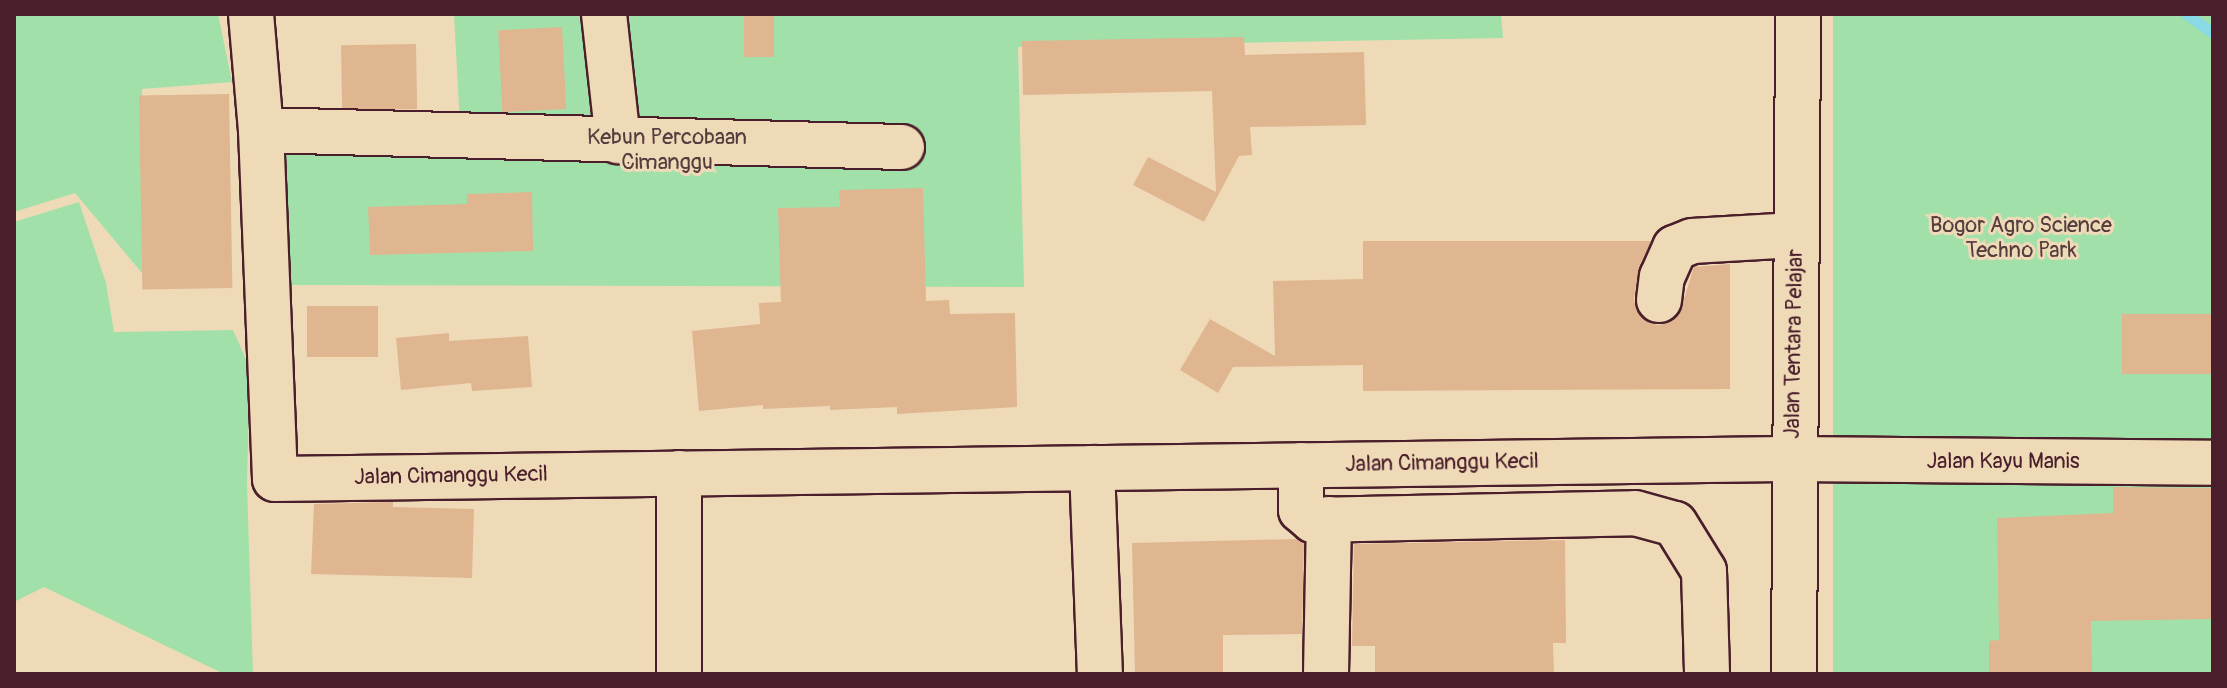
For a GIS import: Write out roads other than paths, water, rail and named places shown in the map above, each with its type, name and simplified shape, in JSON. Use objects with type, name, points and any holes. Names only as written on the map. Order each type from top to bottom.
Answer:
[{"type":"street","name":"Jalan Cimanggu Kecil","points":[[251,14],[261,130],[275,479],[1792,459]]},
{"type":"street","points":[[604,14],[618,141]]},
{"type":"street","name":"Jalan Tentara Pelajar","points":[[1794,674],[1792,459],[1798,14]]},
{"type":"street","points":[[261,130],[902,147]]},
{"type":"street","points":[[1659,300],[1662,277],[1675,248],[1692,241],[1795,235]]},
{"type":"street","name":"Jalan Kayu Manis","points":[[1792,459],[2213,463]]},
{"type":"street","points":[[1301,465],[1301,510],[1313,520],[1635,513],[1675,524],[1704,571],[1707,674]]},
{"type":"street","points":[[1092,468],[1100,674]]},
{"type":"street","points":[[679,473],[679,674]]},
{"type":"street","points":[[1326,674],[1329,519]]},
{"type":"waterway","points":[[2186,14],[2213,33]]},
{"type":"park label","name":"Kebun Percobaan Cimanggu","points":[[667,150]]},
{"type":"park label","name":"Bogor Agro Science Techno Park","points":[[2021,238]]}]
